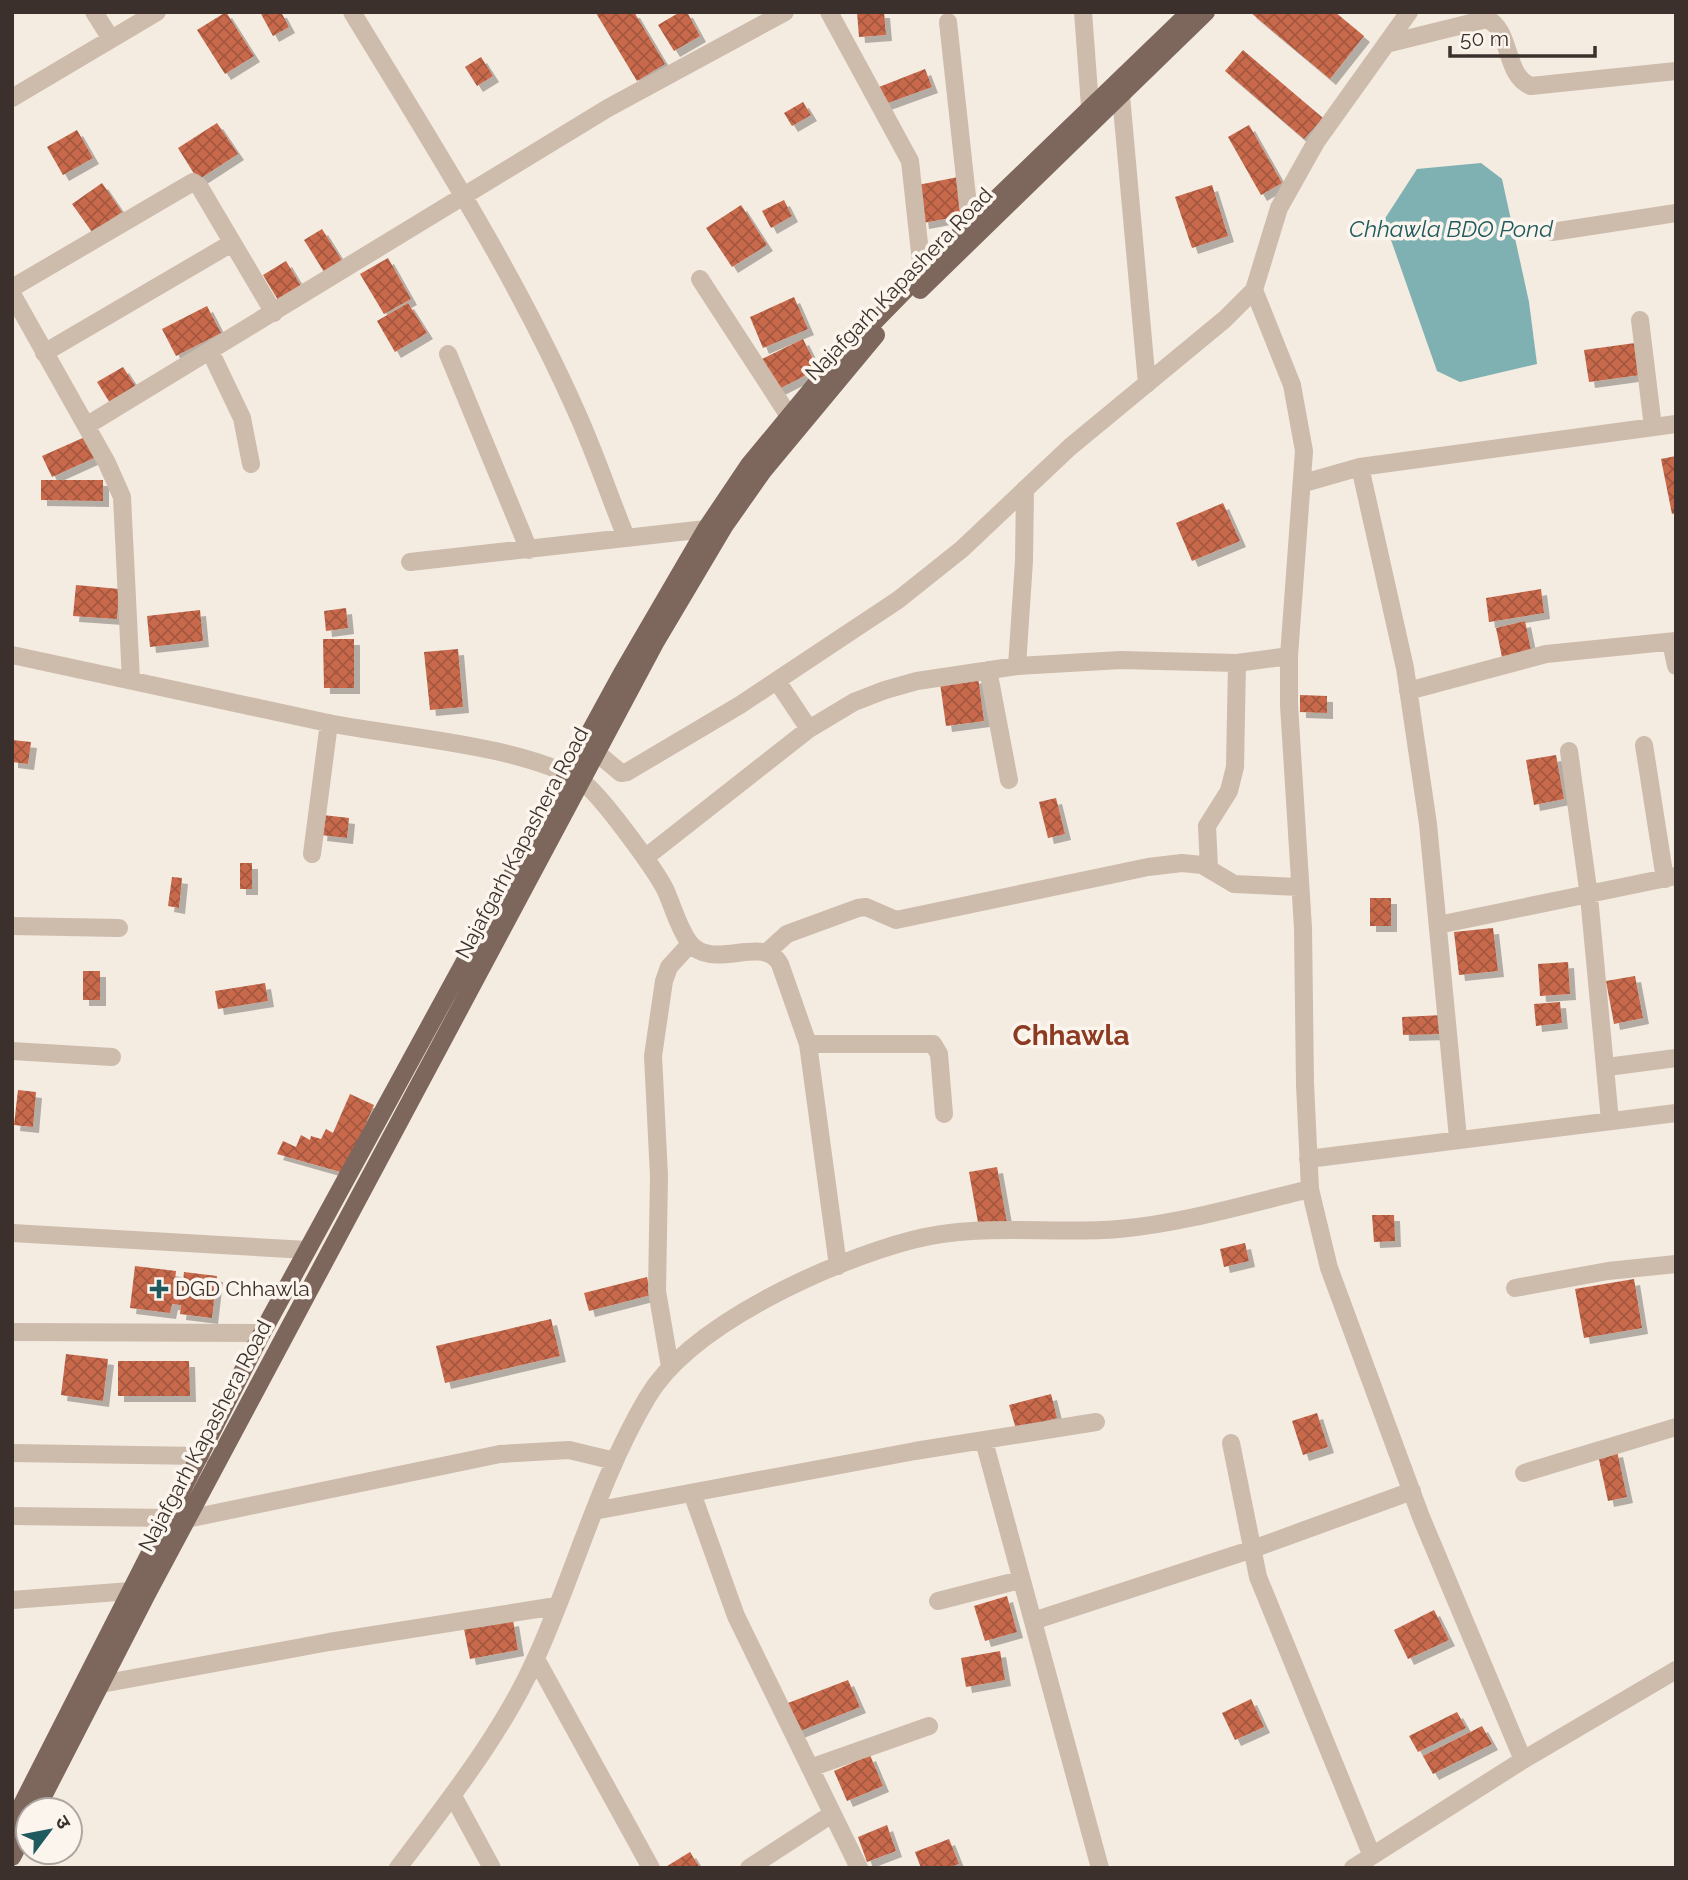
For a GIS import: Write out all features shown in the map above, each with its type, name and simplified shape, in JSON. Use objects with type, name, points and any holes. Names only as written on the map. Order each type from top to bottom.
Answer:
[{"type":"main road","points":[[12,1824],[131,1591],[179,1519],[201,1455],[262,1333],[574,779],[706,529],[749,465],[830,367],[922,271],[1190,12]]},
{"type":"main road","name":"Najafgarh Kapashera Road","points":[[43,1796],[101,1684],[179,1519],[574,779],[597,753],[655,643],[725,525],[800,422],[877,334],[1206,12]]},
{"type":"street","points":[[94,12],[111,39]]},
{"type":"street","points":[[12,98],[157,12]]},
{"type":"street","points":[[352,12],[464,195],[576,412],[626,537]]},
{"type":"street","points":[[86,426],[644,87],[785,12]]},
{"type":"street","points":[[829,12],[911,160],[922,271]]},
{"type":"street","points":[[1083,12],[1090,107]]},
{"type":"street","points":[[597,753],[615,770],[627,772],[777,681],[932,574],[1025,489],[1225,319],[1254,290],[1279,208],[1297,175],[1342,103],[1409,12]]},
{"type":"street","points":[[1386,44],[1487,19],[1496,26],[1519,76],[1531,86],[1676,71]]},
{"type":"street","points":[[948,22],[970,224]]},
{"type":"street","points":[[1121,96],[1147,384]]},
{"type":"street","points":[[12,288],[190,181],[199,186],[274,313]]},
{"type":"street","points":[[1552,232],[1676,213]]},
{"type":"street","points":[[44,353],[232,243]]},
{"type":"street","points":[[700,279],[789,416]]},
{"type":"street","points":[[1254,290],[1292,385],[1304,451],[1304,483],[1289,656],[1310,1189],[1329,1268],[1412,1491],[1523,1760]]},
{"type":"street","points":[[12,294],[117,481],[122,497],[131,680]]},
{"type":"street","points":[[1640,320],[1653,427]]},
{"type":"street","points":[[210,351],[242,418],[251,464]]},
{"type":"street","points":[[448,355],[529,550]]},
{"type":"street","points":[[1304,483],[1360,467],[1676,424]]},
{"type":"street","points":[[1360,467],[1408,691],[1428,824],[1458,1138]]},
{"type":"street","points":[[1017,666],[1024,561],[1025,489]]},
{"type":"street","points":[[410,562],[706,529]]},
{"type":"street","points":[[1408,691],[1546,654],[1673,641],[1676,666]]},
{"type":"street","points":[[12,654],[329,723],[514,757],[574,779],[646,856],[661,881],[690,944],[713,956],[767,952],[775,956],[780,964],[808,1044],[838,1266]]},
{"type":"street","points":[[646,856],[809,729],[854,702],[885,690],[917,681],[1017,666],[1121,660],[1237,663],[1289,656]]},
{"type":"street","points":[[1209,867],[1208,827],[1229,791],[1235,767],[1237,663]]},
{"type":"street","points":[[988,670],[1009,780]]},
{"type":"street","points":[[777,681],[809,729]]},
{"type":"street","points":[[312,854],[329,723]]},
{"type":"street","points":[[1438,925],[1670,878],[1644,745]]},
{"type":"street","points":[[1569,751],[1589,895],[1610,1121]]},
{"type":"street","points":[[767,952],[787,934],[858,908],[866,907],[889,920],[896,920],[1114,872],[1182,863],[1209,867],[1227,883],[1300,887]]},
{"type":"street","points":[[12,926],[119,928]]},
{"type":"street","points":[[670,1367],[657,1291],[659,1176],[653,1056],[664,981],[669,967],[690,944]]},
{"type":"street","points":[[808,1044],[933,1045],[939,1054],[944,1114]]},
{"type":"street","points":[[12,1051],[112,1057]]},
{"type":"street","points":[[1607,1067],[1676,1058]]},
{"type":"street","points":[[1308,1158],[1676,1113]]},
{"type":"street","points":[[398,1868],[453,1796],[491,1739],[536,1659],[615,1461],[647,1397],[670,1367],[712,1333],[749,1309],[838,1266],[883,1248],[940,1234],[1153,1225],[1310,1189]]},
{"type":"street","points":[[12,1233],[307,1250]]},
{"type":"street","points":[[1515,1288],[1608,1270],[1676,1264]]},
{"type":"street","points":[[12,1332],[262,1333]]},
{"type":"street","points":[[594,1511],[1096,1422]]},
{"type":"street","points":[[1524,1472],[1676,1427]]},
{"type":"street","points":[[984,1441],[1100,1868]]},
{"type":"street","points":[[1231,1443],[1250,1550],[1269,1608],[1372,1856]]},
{"type":"street","points":[[12,1516],[179,1519],[500,1454],[569,1450],[615,1461]]},
{"type":"street","points":[[12,1453],[201,1455]]},
{"type":"street","points":[[1033,1621],[1250,1550],[1412,1491]]},
{"type":"street","points":[[692,1493],[736,1616],[859,1868]]},
{"type":"street","points":[[938,1601],[1020,1580]]},
{"type":"street","points":[[12,1600],[131,1591]]},
{"type":"street","points":[[101,1684],[329,1642],[556,1606]]},
{"type":"street","points":[[536,1659],[651,1868]]},
{"type":"street","points":[[1353,1868],[1523,1760],[1676,1670]]},
{"type":"street","points":[[810,1768],[929,1726]]},
{"type":"street","points":[[453,1796],[492,1868]]},
{"type":"street","points":[[749,1868],[832,1814]]},
{"type":"water","name":"Chhawla BDO Pond","points":[[1481,163],[1502,179],[1529,302],[1537,364],[1460,382],[1437,371],[1384,220],[1417,169]]},
{"type":"building","points":[[226,12],[254,56],[225,74],[197,30]]},
{"type":"building","points":[[260,12],[281,12],[289,27],[273,36]]},
{"type":"building","points":[[634,12],[665,64],[637,81],[596,13]]},
{"type":"building","points":[[680,12],[687,12],[700,36],[674,51],[658,25]]},
{"type":"building","points":[[857,12],[884,12],[886,35],[859,37]]},
{"type":"building","points":[[1250,12],[1335,12],[1364,36],[1330,79]]},
{"type":"building","points":[[1243,50],[1323,118],[1304,139],[1225,71]]},
{"type":"building","points":[[481,57],[493,76],[477,86],[465,67]]},
{"type":"building","points":[[925,69],[932,87],[885,104],[879,87]]},
{"type":"building","points":[[803,102],[811,115],[792,126],[784,113]]},
{"type":"building","points":[[217,123],[238,154],[198,180],[178,148]]},
{"type":"building","points":[[1249,125],[1282,183],[1261,195],[1228,137]]},
{"type":"building","points":[[77,130],[93,158],[63,175],[47,147]]},
{"type":"building","points":[[958,177],[966,215],[923,223],[918,185]]},
{"type":"building","points":[[102,183],[122,212],[92,232],[72,204]]},
{"type":"building","points":[[1212,185],[1228,236],[1192,248],[1175,197]]},
{"type":"building","points":[[784,200],[792,216],[771,228],[762,211]]},
{"type":"building","points":[[741,205],[767,245],[732,267],[706,228]]},
{"type":"building","points":[[322,229],[344,264],[326,275],[304,240]]},
{"type":"building","points":[[388,258],[411,299],[384,314],[360,274]]},
{"type":"building","points":[[286,261],[304,291],[281,305],[263,275]]},
{"type":"building","points":[[794,297],[808,329],[763,348],[750,317]]},
{"type":"building","points":[[408,303],[427,333],[395,352],[377,321]]},
{"type":"building","points":[[207,306],[221,333],[176,356],[162,329]]},
{"type":"building","points":[[803,339],[818,369],[777,390],[762,359]]},
{"type":"building","points":[[1635,343],[1640,375],[1589,382],[1584,350]]},
{"type":"building","points":[[123,367],[136,387],[110,403],[97,382]]},
{"type":"building","points":[[85,437],[94,458],[52,477],[42,456]]},
{"type":"building","points":[[1676,456],[1676,513],[1672,514],[1661,459]]},
{"type":"building","points":[[41,480],[103,480],[103,501],[41,500]]},
{"type":"building","points":[[1223,503],[1240,541],[1192,561],[1176,523]]},
{"type":"building","points":[[76,585],[119,589],[117,619],[73,616]]},
{"type":"building","points":[[1541,589],[1544,613],[1489,622],[1486,598]]},
{"type":"building","points":[[346,608],[348,628],[326,631],[324,611]]},
{"type":"building","points":[[200,610],[203,641],[150,647],[147,616]]},
{"type":"building","points":[[1525,621],[1532,655],[1503,662],[1496,628]]},
{"type":"building","points":[[323,639],[354,639],[354,688],[324,688]]},
{"type":"building","points":[[458,649],[463,707],[430,710],[424,652]]},
{"type":"building","points":[[978,677],[984,721],[946,726],[940,683]]},
{"type":"building","points":[[1300,695],[1327,696],[1327,713],[1300,712]]},
{"type":"building","points":[[12,740],[31,742],[28,764],[12,762]]},
{"type":"building","points":[[1556,755],[1564,799],[1534,805],[1526,760]]},
{"type":"building","points":[[1056,798],[1065,834],[1048,838],[1039,802]]},
{"type":"building","points":[[323,815],[349,818],[347,838],[321,835]]},
{"type":"building","points":[[240,863],[252,863],[252,889],[240,889]]},
{"type":"building","points":[[172,877],[182,878],[179,908],[168,906]]},
{"type":"building","points":[[1370,898],[1391,898],[1391,926],[1370,926]]},
{"type":"building","points":[[1493,928],[1498,971],[1459,975],[1454,932]]},
{"type":"building","points":[[1568,962],[1570,994],[1540,996],[1538,964]]},
{"type":"building","points":[[83,971],[100,971],[100,1000],[83,1000]]},
{"type":"building","points":[[1635,976],[1643,1018],[1614,1024],[1606,981]]},
{"type":"building","points":[[265,983],[268,1001],[218,1009],[215,991]]},
{"type":"building","points":[[1560,1002],[1562,1023],[1536,1026],[1534,1004]]},
{"type":"building","points":[[1443,1015],[1443,1034],[1403,1035],[1402,1017]]},
{"type":"building","points":[[18,1090],[36,1092],[33,1127],[14,1125]]},
{"type":"building","points":[[350,1094],[374,1105],[344,1173],[277,1154],[283,1141],[296,1147],[301,1135],[310,1140],[311,1136],[321,1139],[326,1129],[333,1133]]},
{"type":"building","points":[[997,1167],[1007,1223],[979,1228],[969,1172]]},
{"type":"building","points":[[1372,1215],[1394,1215],[1395,1241],[1374,1242]]},
{"type":"building","points":[[1245,1243],[1249,1261],[1224,1267],[1220,1249]]},
{"type":"building","points":[[135,1266],[176,1271],[175,1281],[183,1282],[184,1272],[217,1276],[212,1318],[180,1314],[181,1305],[172,1304],[170,1313],[130,1308]]},
{"type":"building","points":[[647,1277],[651,1295],[589,1311],[584,1293]]},
{"type":"building","points":[[1634,1279],[1642,1328],[1584,1338],[1575,1289]]},
{"type":"building","points":[[551,1319],[560,1356],[445,1383],[436,1346]]},
{"type":"building","points":[[66,1354],[108,1359],[103,1401],[61,1395]]},
{"type":"building","points":[[118,1361],[189,1361],[190,1396],[118,1396]]},
{"type":"building","points":[[1051,1394],[1057,1418],[1016,1429],[1009,1405]]},
{"type":"building","points":[[1317,1413],[1328,1447],[1303,1455],[1292,1421]]},
{"type":"building","points":[[1617,1451],[1627,1497],[1608,1501],[1598,1455]]},
{"type":"building","points":[[1007,1596],[1017,1632],[985,1641],[974,1606]]},
{"type":"building","points":[[1434,1610],[1449,1640],[1408,1659],[1394,1630]]},
{"type":"building","points":[[513,1620],[518,1650],[470,1659],[464,1629]]},
{"type":"building","points":[[1000,1651],[1005,1680],[966,1687],[961,1658]]},
{"type":"building","points":[[848,1680],[860,1707],[798,1732],[788,1703]]},
{"type":"building","points":[[1251,1699],[1264,1727],[1235,1740],[1222,1713]]},
{"type":"building","points":[[1457,1712],[1466,1728],[1418,1752],[1409,1736]]},
{"type":"building","points":[[1482,1726],[1492,1744],[1433,1774],[1423,1756]]},
{"type":"building","points":[[870,1755],[883,1786],[847,1801],[834,1771]]},
{"type":"building","points":[[887,1825],[896,1851],[867,1862],[858,1837]]},
{"type":"building","points":[[949,1839],[959,1864],[948,1868],[921,1868],[915,1852]]},
{"type":"building","points":[[690,1852],[700,1868],[664,1868]]},
{"type":"place","name":"DGD Chhawla","points":[[159,1289]]},
{"type":"district","name":"Chhawla","points":[[1071,1035]]}]
